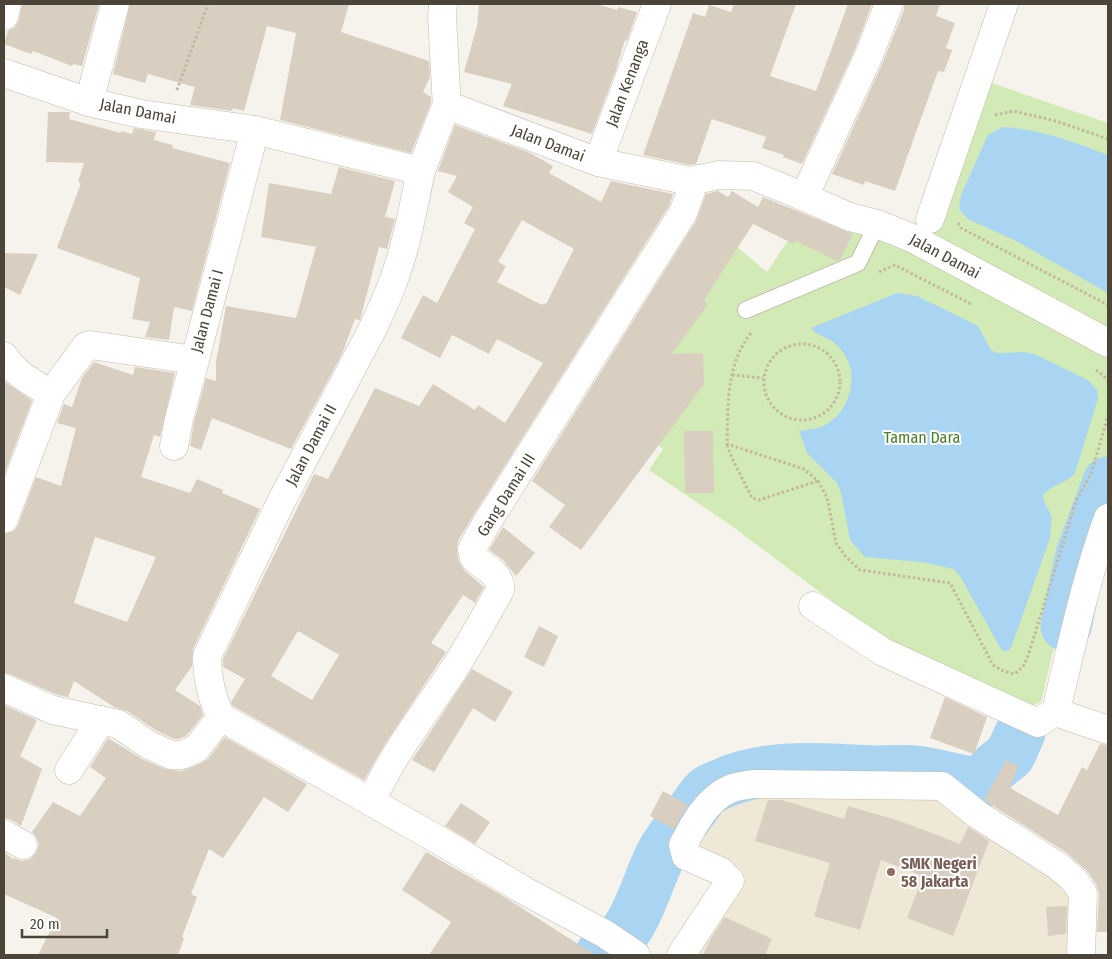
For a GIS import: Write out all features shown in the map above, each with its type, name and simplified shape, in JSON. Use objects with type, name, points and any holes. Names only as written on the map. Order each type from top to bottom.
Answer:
[{"type":"street","points":[[4,16],[7,4]]},
{"type":"street","points":[[89,102],[115,4]]},
{"type":"street","points":[[421,171],[444,111],[447,108],[443,4]]},
{"type":"street","name":"Jalan Kenanga","points":[[598,162],[657,4]]},
{"type":"street","points":[[804,198],[869,55],[889,4]]},
{"type":"street","points":[[930,219],[1004,4]]},
{"type":"street","name":"Jalan Damai","points":[[4,73],[89,102],[141,114],[255,130],[421,171]]},
{"type":"street","name":"Jalan Damai","points":[[447,108],[452,107],[598,162],[690,182],[719,175],[753,176],[850,217],[877,224],[912,238],[1108,343]]},
{"type":"street","name":"Jalan Damai I","points":[[4,519],[51,394],[86,346],[90,345],[195,360],[255,130]]},
{"type":"street","name":"Jalan Damai II","points":[[220,716],[214,704],[207,676],[207,656],[282,500],[383,307],[402,255],[421,171]]},
{"type":"street","name":"Gang Damai III","points":[[371,802],[376,789],[453,670],[500,590],[501,583],[497,576],[474,558],[472,549],[486,524],[684,214],[690,191],[690,182]]},
{"type":"street","points":[[4,356],[10,366],[19,374],[51,394]]},
{"type":"street","points":[[174,446],[179,419],[195,360]]},
{"type":"street","points":[[1108,518],[1084,595],[1058,702],[1059,709],[1064,715],[1108,730]]},
{"type":"street","points":[[813,606],[883,652],[1038,723],[1059,709]]},
{"type":"street","points":[[4,688],[53,710],[118,724],[149,745],[171,755],[182,755],[196,748],[220,716],[525,892],[605,934],[634,953]]},
{"type":"street","points":[[69,770],[101,720]]},
{"type":"street","points":[[681,955],[730,881],[720,871],[686,856],[684,845],[697,820],[717,797],[731,788],[753,784],[942,786],[978,815],[1058,866],[1074,880],[1083,893],[1081,955]]},
{"type":"lane","points":[[746,310],[858,263],[877,224]]},
{"type":"path","points":[[167,118],[208,4]]},
{"type":"path","points":[[992,116],[1013,111],[1056,121],[1108,139]]},
{"type":"path","points":[[957,221],[961,228],[1108,305]]},
{"type":"path","points":[[878,273],[895,265],[973,306]]},
{"type":"path","points":[[754,330],[744,342],[735,361],[728,396],[727,444],[732,458],[752,498],[759,500],[818,482]]},
{"type":"path","points":[[794,344],[810,345],[825,351],[836,363],[841,379],[839,394],[830,409],[817,418],[802,421],[786,418],[773,408],[765,394],[763,378],[769,362],[779,351],[794,344]]},
{"type":"path","points":[[1092,368],[1108,381]]},
{"type":"path","points":[[732,375],[763,378]]},
{"type":"path","points":[[727,444],[804,469],[818,482],[827,497],[836,543],[846,557],[860,570],[950,583],[993,665],[1003,671],[1014,674],[1023,667],[1028,656],[1076,501],[1091,474],[1108,416]]},
{"type":"shaded area","name":"SMK Negeri 58 Jakarta","points":[[923,789],[1073,892],[1075,955],[686,955],[722,859],[692,843],[707,820],[742,792]]},
{"type":"green space","name":"Taman Dara","points":[[980,79],[1108,123],[1108,469],[1079,542],[1041,702],[1027,708],[888,643],[729,524],[649,470],[663,449],[631,424],[661,365],[737,247],[767,272],[791,236],[837,253],[854,223],[920,252]]},
{"type":"water","points":[[1003,127],[1044,133],[1108,155],[1108,293],[1016,241],[968,219],[959,209],[961,195],[988,135]]},
{"type":"water","points":[[897,293],[917,296],[978,326],[991,350],[997,353],[1024,352],[1034,354],[1088,380],[1097,390],[1098,399],[1075,473],[1068,480],[1050,488],[1043,495],[1052,517],[1050,538],[1011,648],[1007,651],[1001,649],[960,576],[954,569],[922,562],[865,557],[850,540],[841,493],[837,483],[807,453],[799,431],[818,428],[836,417],[843,408],[851,388],[850,367],[845,355],[835,343],[817,334],[811,328]]},
{"type":"building","points":[[22,4],[99,4],[82,66],[73,64],[72,66],[33,51],[31,54],[4,44],[8,31],[15,27],[19,20]]},
{"type":"building","points":[[130,4],[349,4],[341,32],[429,61],[430,77],[423,92],[431,97],[431,103],[411,153],[280,120],[296,33],[267,26],[244,111],[233,108],[232,111],[190,105],[195,87],[148,74],[145,83],[113,74]]},
{"type":"building","points":[[479,4],[596,4],[617,10],[618,7],[637,12],[627,41],[625,40],[592,134],[503,106],[512,84],[464,72],[477,26]]},
{"type":"building","points":[[734,4],[796,4],[770,76],[816,91],[848,4],[872,4],[855,49],[802,164],[783,157],[784,155],[762,148],[766,137],[712,119],[696,164],[690,165],[643,155],[693,13],[705,17],[709,5],[731,12]]},
{"type":"building","points":[[904,4],[940,4],[936,16],[955,23],[946,48],[952,50],[944,72],[938,71],[895,191],[865,181],[864,185],[832,174],[883,62],[904,10]]},
{"type":"building","points":[[48,112],[70,112],[69,119],[121,133],[121,131],[132,134],[134,128],[156,132],[154,140],[173,145],[172,148],[230,163],[192,311],[174,307],[169,340],[145,337],[150,322],[132,319],[140,278],[57,248],[81,183],[78,182],[84,163],[46,162]]},
{"type":"building","points":[[455,125],[528,152],[553,166],[549,173],[601,202],[611,181],[673,194],[669,206],[458,541],[457,552],[459,562],[464,570],[484,587],[475,603],[463,595],[431,643],[446,652],[385,744],[364,780],[233,706],[231,702],[245,679],[223,667],[223,659],[314,474],[328,479],[375,388],[419,406],[433,384],[475,410],[478,405],[505,423],[543,363],[497,339],[489,354],[452,335],[440,358],[401,338],[423,295],[437,303],[475,229],[464,223],[473,207],[448,192],[457,176],[438,171]],"holes":[[[522,220],[574,249],[546,304],[542,305],[497,282],[506,266],[498,262]],[[298,631],[339,655],[312,700],[271,676]]]},
{"type":"building","points":[[339,167],[395,181],[385,217],[395,219],[387,249],[379,247],[360,320],[355,319],[342,354],[291,449],[212,418],[201,450],[190,446],[194,422],[206,378],[216,381],[216,362],[226,306],[296,318],[316,247],[261,237],[269,183],[331,194]]},
{"type":"building","points":[[718,191],[728,197],[732,191],[758,207],[763,197],[853,234],[840,260],[837,261],[796,241],[794,244],[753,224],[704,300],[708,304],[672,354],[703,353],[704,384],[581,550],[549,527],[565,505],[532,481],[696,221],[706,194]]},
{"type":"building","points":[[4,253],[38,254],[20,295],[4,287]]},
{"type":"building","points":[[94,362],[133,375],[135,367],[175,373],[160,437],[154,435],[141,477],[190,493],[197,479],[223,490],[222,493],[260,509],[193,649],[192,666],[175,690],[200,706],[203,715],[186,736],[179,739],[174,739],[157,731],[127,711],[114,707],[74,681],[68,697],[58,695],[4,673],[4,534],[14,531],[18,525],[36,477],[61,486],[76,428],[57,423],[64,404],[72,407],[82,378]],"holes":[[[95,537],[156,557],[127,622],[74,603]]]},
{"type":"building","points":[[4,381],[32,401],[4,475]]},
{"type":"building","points":[[684,431],[713,431],[714,493],[685,493]]},
{"type":"building","points":[[503,527],[535,553],[516,576],[503,560],[489,550]]},
{"type":"building","points":[[539,626],[558,636],[544,667],[524,657]]},
{"type":"building","points":[[472,669],[513,692],[495,722],[473,708],[434,772],[412,760]]},
{"type":"building","points":[[945,697],[987,717],[974,754],[930,738]]},
{"type":"building","points":[[4,705],[37,720],[20,756],[42,769],[21,826],[12,820],[4,818]]},
{"type":"building","points":[[225,737],[307,784],[288,812],[264,797],[223,858],[209,849],[191,894],[197,897],[182,937],[184,938],[178,955],[38,955],[57,918],[4,894],[4,852],[13,859],[22,861],[30,859],[36,853],[39,845],[37,838],[32,832],[53,802],[80,816],[106,778],[90,767],[108,738],[142,759],[165,769],[182,771],[208,759]]},
{"type":"building","points":[[1100,744],[1108,745],[1108,932],[1097,932],[1099,893],[1096,884],[1087,871],[1067,853],[984,800],[1006,760],[1018,766],[1010,788],[1058,815],[1082,767],[1087,770]]},
{"type":"building","points":[[663,791],[688,805],[674,829],[650,816]]},
{"type":"building","points":[[768,800],[782,800],[844,819],[848,806],[900,821],[960,844],[968,827],[989,841],[953,936],[907,918],[923,876],[881,860],[860,930],[814,916],[830,863],[755,841]]},
{"type":"building","points":[[461,803],[490,822],[475,844],[445,826]]},
{"type":"building","points":[[426,852],[503,896],[595,955],[429,955],[451,922],[402,890]]},
{"type":"building","points":[[1067,906],[1066,934],[1048,936],[1046,907]]},
{"type":"building","points":[[725,917],[772,939],[765,955],[703,955],[711,938]]},
{"type":"waterway","points":[[1066,626],[1081,555],[1108,482]]},
{"type":"waterway","points":[[600,955],[613,946],[631,923],[661,854],[671,838],[710,789],[737,778],[756,773],[814,768],[914,771],[981,783],[995,767],[1010,755],[1020,733]]},
{"type":"place","name":"SMK Negeri 58 Jakarta","points":[[891,872]]}]
